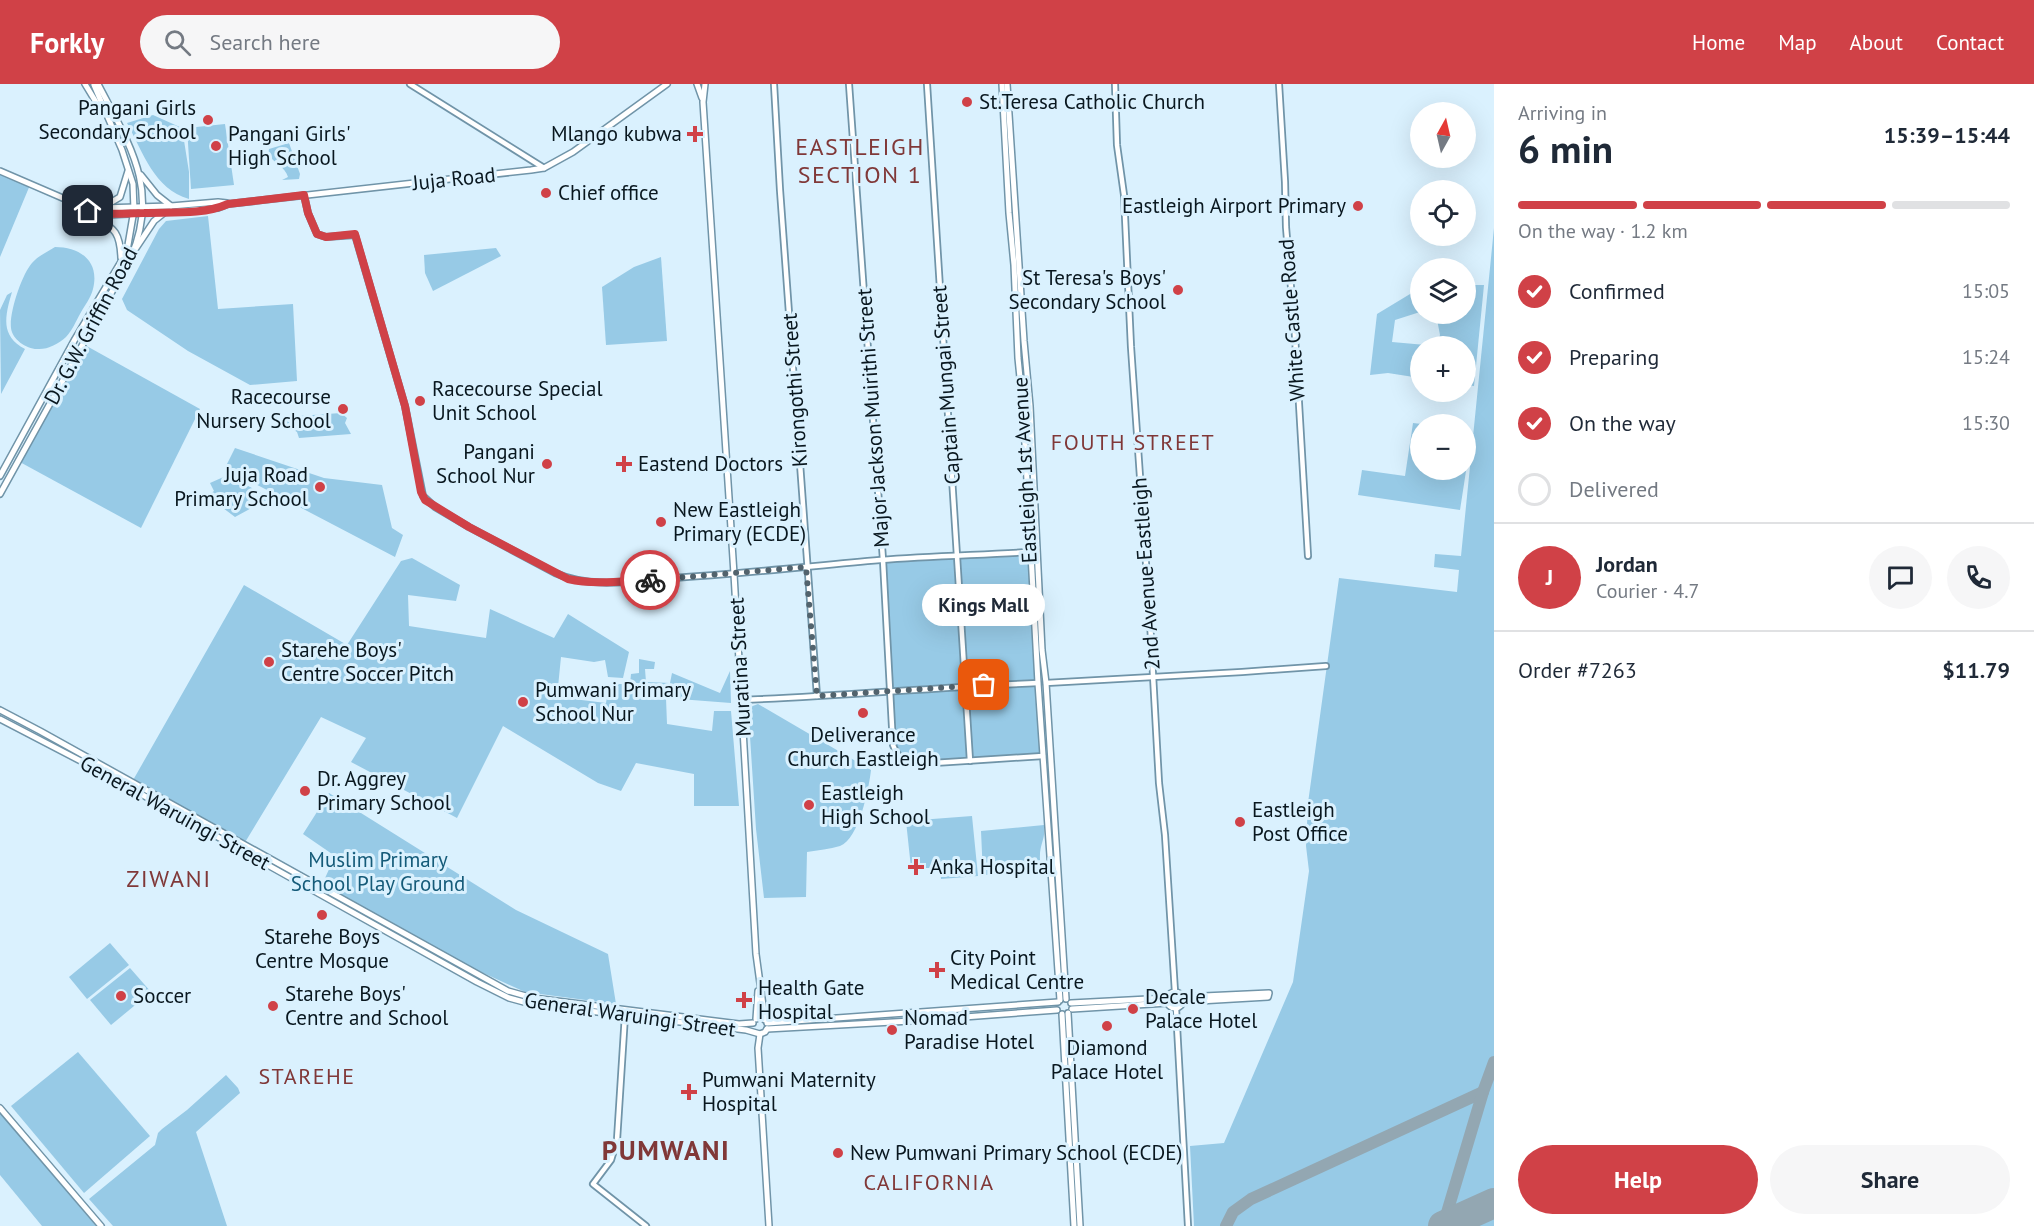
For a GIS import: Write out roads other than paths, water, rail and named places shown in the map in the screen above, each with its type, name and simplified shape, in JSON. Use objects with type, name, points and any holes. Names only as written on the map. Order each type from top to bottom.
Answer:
[{"type":"main road","name":"Dr. G.W. Griffin Road","points":[[85,84],[112,129]]},
{"type":"main road","name":"Dr. G.W. Griffin Road","points":[[0,476],[122,260],[128,244],[134,211],[133,184],[95,84]]},
{"type":"main road","name":"Dr. G.W. Griffin Road","points":[[0,494],[135,249],[143,210],[140,174],[119,125],[95,84]]},
{"type":"main road","name":"Juja Road","points":[[143,210],[165,213],[218,208],[228,204],[544,168],[573,152],[667,84]]},
{"type":"main road","name":"Juja Road","points":[[657,91],[672,84]]},
{"type":"main road","name":"Muratina Street","points":[[697,84],[703,102]]},
{"type":"main road","name":"Muratina Street","points":[[705,84],[703,102],[759,980],[766,1024]]},
{"type":"main road","name":"Eastleigh 1st Avenue","points":[[1002,84],[1038,683],[1064,1006]]},
{"type":"main road","name":"Eastleigh 1st Avenue","points":[[1007,84],[1030,406],[1037,571],[1046,683],[1064,1006]]},
{"type":"main road","points":[[101,208],[120,197],[128,175],[128,168]]},
{"type":"main road","name":"Juja Road","points":[[0,171],[65,199],[101,208],[134,211]]},
{"type":"main road","points":[[140,174],[157,195],[171,206]]},
{"type":"main road","name":"Juja Road","points":[[65,199],[88,211],[108,214],[218,202],[228,204]]},
{"type":"main road","points":[[88,211],[116,231],[121,244],[122,260]]},
{"type":"main road","points":[[135,249],[154,221],[165,213]]},
{"type":"main road","name":"General Waruingi Street","points":[[0,710],[508,991],[533,998],[739,1024],[755,1021],[766,1024],[911,1021],[1064,1006]]},
{"type":"main road","name":"General Waruingi Street","points":[[0,719],[98,770],[491,990],[531,1004],[758,1033]]},
{"type":"main road","name":"Muratina Street","points":[[755,1021],[759,980]]},
{"type":"main road","points":[[1175,993],[1170,994],[1168,1001],[1171,1007],[1176,1008],[1182,1000],[1269,993],[1268,997],[1182,1000],[1175,993]]},
{"type":"main road","name":"General Waruingi Street","points":[[766,1024],[910,1013],[1168,1001]]},
{"type":"main road","points":[[1064,1006],[1074,1226]]},
{"type":"main road","points":[[1064,1006],[1080,1226]]},
{"type":"main road","points":[[910,1013],[911,1021]]},
{"type":"main road","points":[[755,1021],[753,1028],[758,1033],[769,1226]]},
{"type":"main road","points":[[758,1033],[765,1032],[766,1024]]},
{"type":"main road","points":[[0,1108],[101,1226]]},
{"type":"street","points":[[410,84],[544,168]]},
{"type":"street","name":"Kirongothi Street","points":[[774,84],[800,443],[806,567],[817,696]]},
{"type":"street","name":"Major Jackson Muirithi Street","points":[[849,84],[883,560],[891,732],[896,751],[902,759],[910,763],[970,761]]},
{"type":"street","name":"Captain Mungai Street","points":[[927,84],[970,761]]},
{"type":"street","name":"2nd Avenue Eastleigh","points":[[1115,84],[1175,993]]},
{"type":"street","name":"White Castle Road","points":[[1279,84],[1308,556]]},
{"type":"street","points":[[304,195],[308,213],[317,234],[326,237],[355,234],[405,406],[423,496],[443,512],[568,579],[583,582],[609,582],[734,574],[883,560],[1030,552]]},
{"type":"street","points":[[1046,683],[1326,666]]},
{"type":"street","points":[[742,700],[1038,683]]},
{"type":"street","points":[[970,761],[1043,756]]},
{"type":"street","points":[[1176,1008],[1188,1226]]},
{"type":"street","points":[[625,1015],[617,1140],[611,1160],[593,1184],[646,1226]]},
{"type":"place","name":"St.Teresa Catholic Church","points":[[967,102]]},
{"type":"place","name":"Pangani Girls Secondary School","points":[[208,120]]},
{"type":"place","name":"Mlango kubwa","points":[[695,134]]},
{"type":"place","name":"Pangani Girls' High School","points":[[216,146]]},
{"type":"place","name":"Chief office","points":[[546,193]]},
{"type":"place","name":"Eastleigh Airport Primary","points":[[1358,206]]},
{"type":"place","name":"St Teresa's Boys' Secondary School","points":[[1178,290]]},
{"type":"place","name":"Racecourse Special Unit School","points":[[420,401]]},
{"type":"place","name":"Racecourse Nursery School","points":[[343,409]]},
{"type":"place","name":"Pangani School Nur","points":[[547,464]]},
{"type":"place","name":"Eastend Doctors","points":[[624,464]]},
{"type":"place","name":"Juja Road Primary School","points":[[320,487]]},
{"type":"place","name":"New Eastleigh Primary (ECDE)","points":[[661,522]]},
{"type":"place","name":"Starehe Boys' Centre Soccer Pitch","points":[[269,662]]},
{"type":"place","name":"Kings Mall","points":[[984,685]]},
{"type":"place","name":"Pumwani Primary School Nur","points":[[523,702]]},
{"type":"place","name":"Deliverance Church Eastleigh","points":[[863,713]]},
{"type":"place","name":"Dr. Aggrey Primary School","points":[[305,791]]},
{"type":"place","name":"Eastleigh High School","points":[[809,805]]},
{"type":"place","name":"Eastleigh Post Office","points":[[1240,822]]},
{"type":"place","name":"Anka Hospital","points":[[916,867]]},
{"type":"place","name":"Starehe Boys Centre Mosque","points":[[322,915]]},
{"type":"place","name":"City Point Medical Centre","points":[[937,970]]},
{"type":"place","name":"Soccer","points":[[121,996]]},
{"type":"place","name":"Health Gate Hospital","points":[[744,1000]]},
{"type":"place","name":"Starehe Boys' Centre and School","points":[[273,1006]]},
{"type":"place","name":"Decale Palace Hotel","points":[[1133,1009]]},
{"type":"place","name":"Diamond Palace Hotel","points":[[1107,1026]]},
{"type":"place","name":"Nomad Paradise Hotel","points":[[892,1030]]},
{"type":"place","name":"Pumwani Maternity Hospital","points":[[689,1092]]},
{"type":"place","name":"New Pumwani Primary School (ECDE)","points":[[838,1153]]},
{"type":"district","name":"EASTLEIGH SECTION 1","points":[[860,161]]},
{"type":"district","name":"FOUTH STREET","points":[[1133,442]]},
{"type":"district","name":"ZIWANI","points":[[169,879]]},
{"type":"district","name":"STAREHE","points":[[307,1076]]},
{"type":"district","name":"PUMWANI","points":[[666,1151]]},
{"type":"district","name":"CALIFORNIA","points":[[929,1182]]},
{"type":"park label","name":"Muslim Primary School Play Ground","points":[[378,872]]}]
